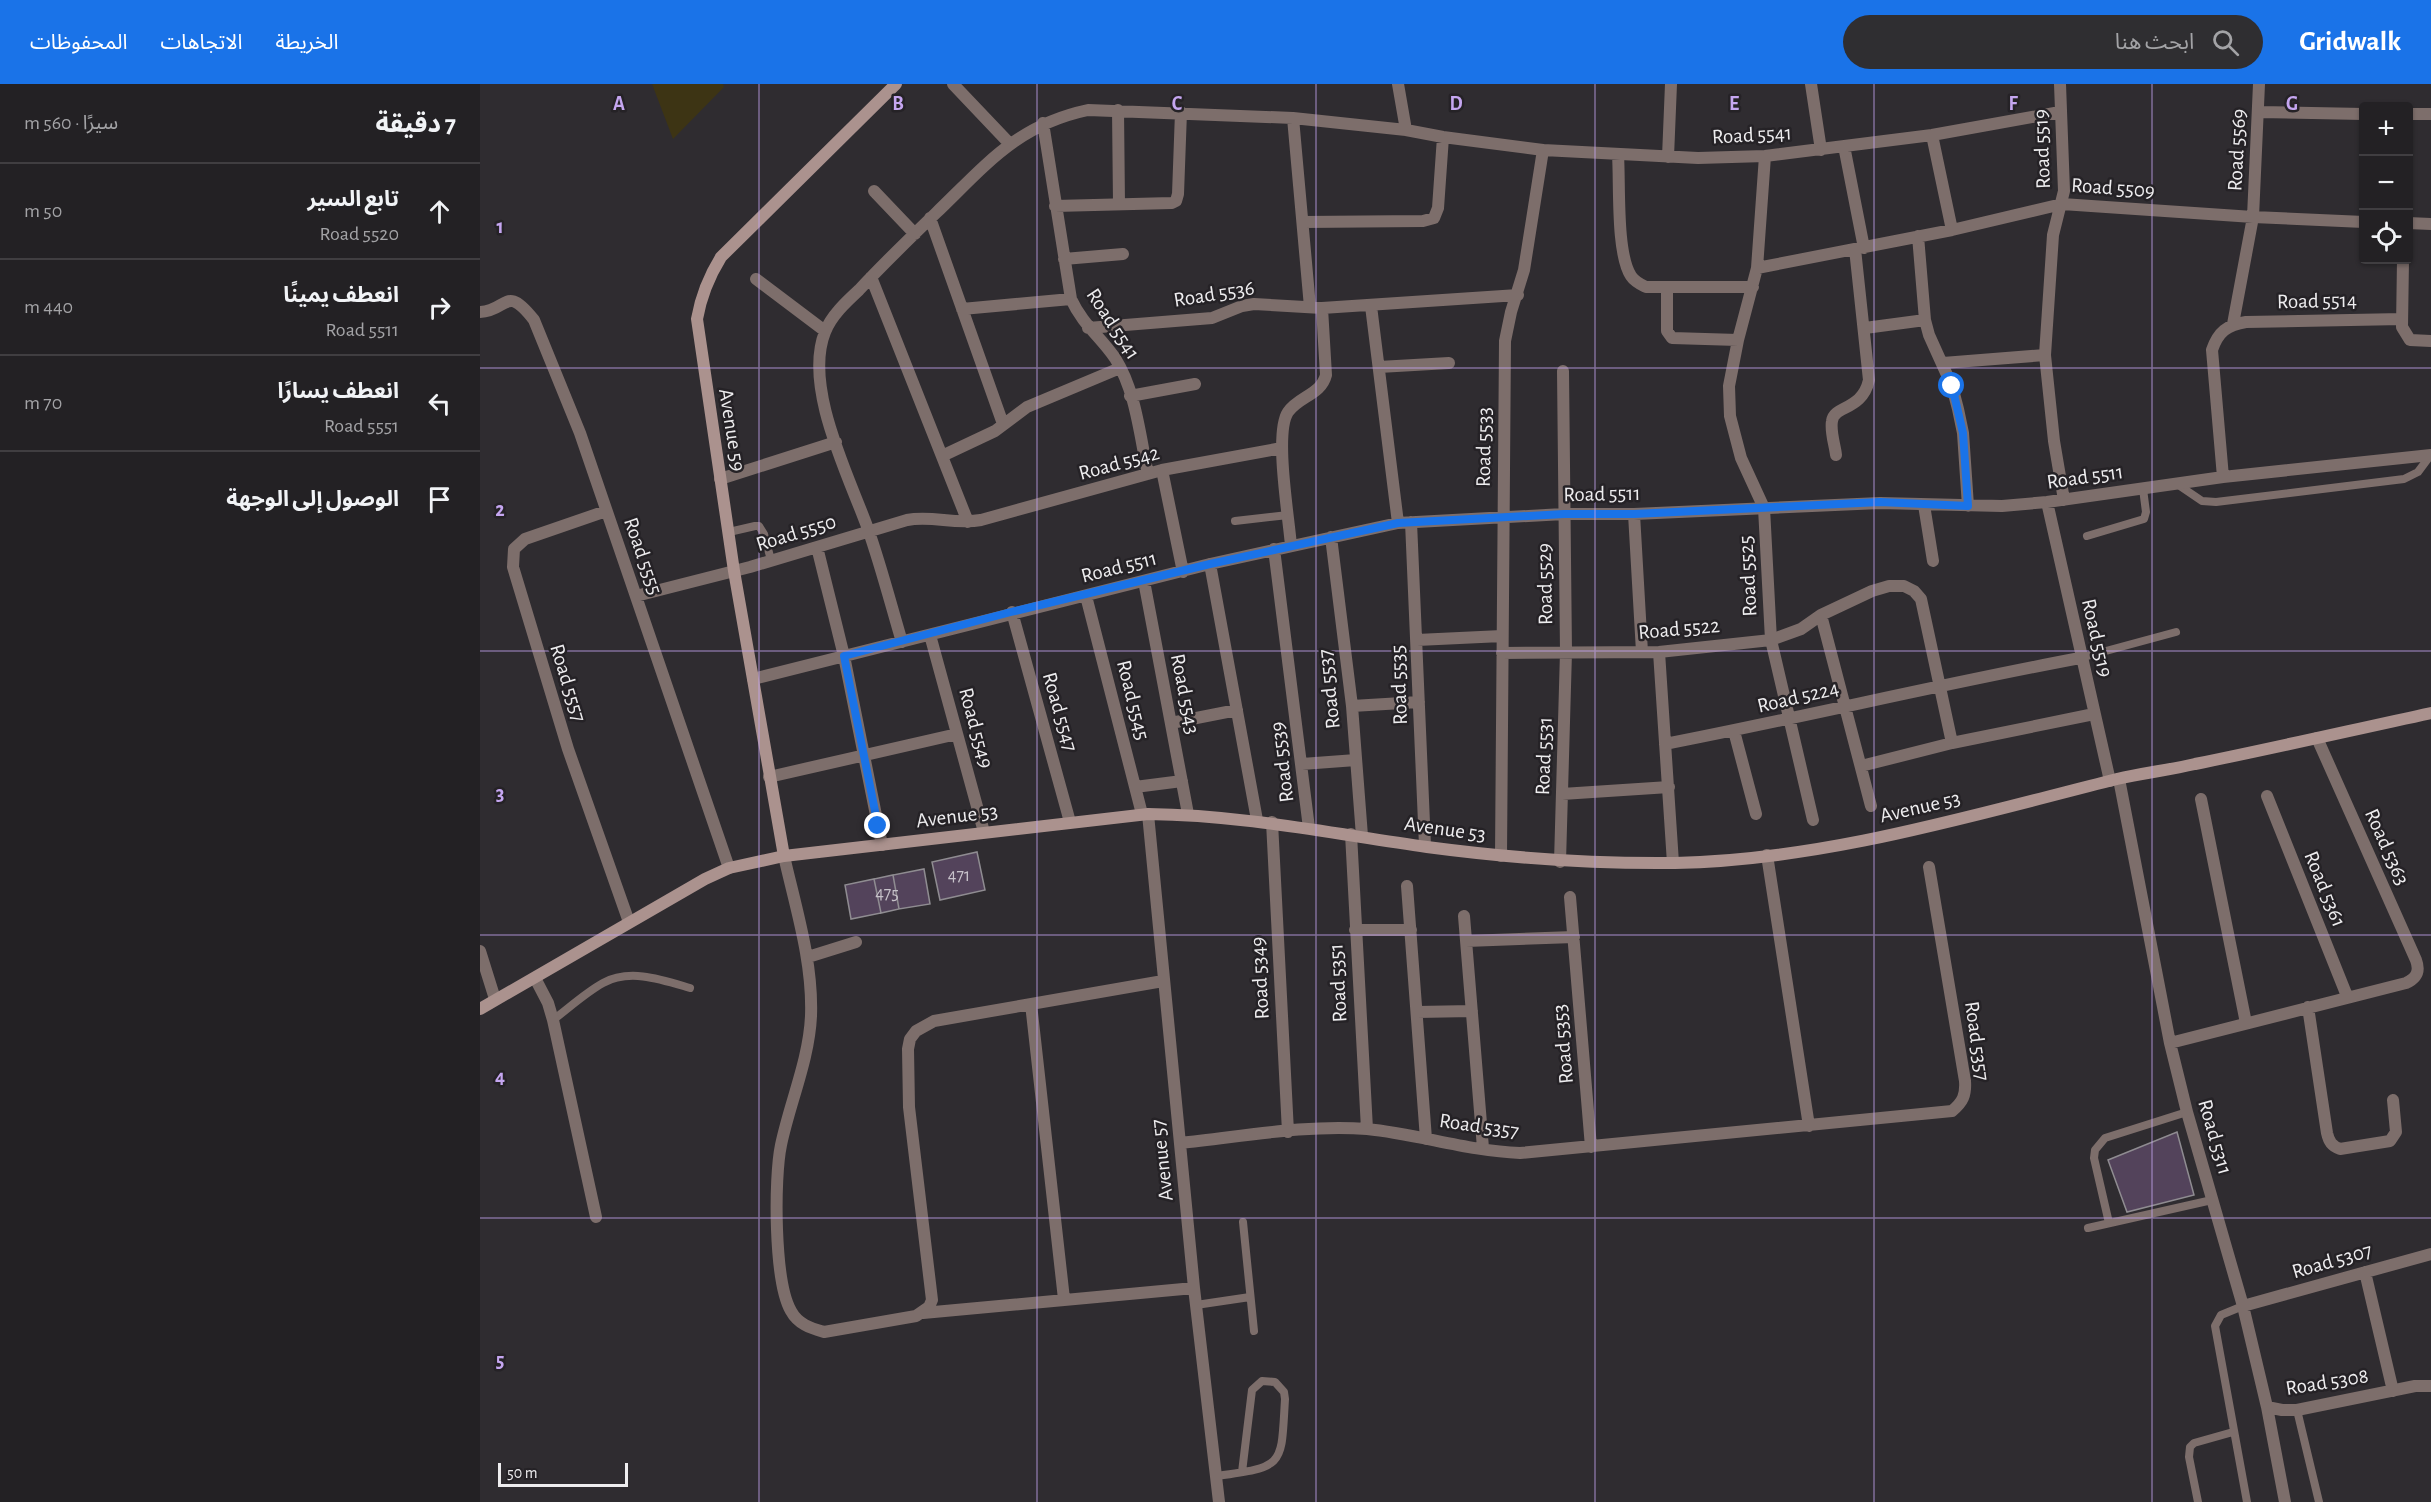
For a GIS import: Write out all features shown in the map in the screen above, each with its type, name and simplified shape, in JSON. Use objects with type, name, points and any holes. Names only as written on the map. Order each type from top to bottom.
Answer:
[{"type":"street","name":"Avenue 59","points":[[784,856],[734,571],[697,320],[708,277],[721,257],[896,84]]},
{"type":"street","points":[[952,84],[1009,143]]},
{"type":"street","points":[[1398,84],[1406,130]]},
{"type":"street","points":[[1668,157],[1671,84]]},
{"type":"street","points":[[1811,84],[1821,150]]},
{"type":"street","name":"Road 5519","points":[[2060,84],[2065,175],[2062,204],[2053,235],[2045,355],[2054,441],[2064,500]]},
{"type":"street","name":"Road 5569","points":[[2253,217],[2259,84]]},
{"type":"street","name":"Road 5541","points":[[902,642],[869,531],[828,418],[819,376],[820,349],[825,331],[833,317],[871,277],[1009,143],[1043,123],[1088,110],[1181,112],[1293,118],[1406,130],[1543,150],[1668,157],[1765,156],[1932,135],[2060,112]]},
{"type":"street","points":[[1118,110],[1119,204]]},
{"type":"street","points":[[1055,206],[1172,203],[1176,201],[1181,112]]},
{"type":"street","points":[[2259,112],[2359,114]]},
{"type":"street","points":[[2413,114],[2431,114]]},
{"type":"street","points":[[1291,546],[1282,448],[1286,415],[1293,406],[1319,389],[1326,375],[1303,222],[1293,118]]},
{"type":"street","name":"Road 5541","points":[[1043,123],[1071,299],[1077,313],[1108,349],[1120,368],[1130,396],[1148,474]]},
{"type":"street","points":[[1932,135],[1952,230]]},
{"type":"street","points":[[1303,222],[1423,222],[1434,218],[1438,208],[1443,137]]},
{"type":"street","points":[[1836,455],[1831,423],[1833,416],[1862,398],[1869,380],[1860,249],[1844,146]]},
{"type":"street","name":"Road 5533","points":[[1501,856],[1505,341],[1524,270],[1543,150]]},
{"type":"street","points":[[1618,155],[1624,259],[1630,275],[1636,282],[1646,287],[1754,288]]},
{"type":"street","name":"Road 5525","points":[[1765,156],[1757,268],[1754,288],[1738,340],[1729,386],[1730,416],[1741,458],[1764,508],[1771,639],[1814,820]]},
{"type":"street","points":[[874,191],[915,234]]},
{"type":"street","name":"Road 5509","points":[[1757,268],[1952,230],[2062,204],[2359,222]]},
{"type":"street","points":[[2223,477],[2212,350],[2223,330],[2233,324],[2253,217]]},
{"type":"street","points":[[930,218],[1003,424]]},
{"type":"street","points":[[2413,223],[2431,224]]},
{"type":"street","points":[[1918,236],[1925,320],[1929,335],[1952,386],[1961,425],[1968,506]]},
{"type":"street","points":[[1064,259],[1124,254]]},
{"type":"street","points":[[2403,264],[2402,319],[2405,335],[2410,340],[2431,341]]},
{"type":"street","points":[[871,277],[968,522]]},
{"type":"street","points":[[756,279],[825,331]]},
{"type":"street","points":[[1667,287],[1667,331],[1672,338],[1738,340]]},
{"type":"street","name":"Road 5536","points":[[1088,328],[1212,318],[1242,306],[1254,304],[1316,308],[1518,295]]},
{"type":"street","points":[[962,309],[1071,299]]},
{"type":"street","name":"Road 5555","points":[[480,312],[485,312],[504,302],[514,301],[523,306],[534,320],[580,433],[729,868]]},
{"type":"street","points":[[1371,306],[1398,523]]},
{"type":"street","name":"Road 5514","points":[[2233,324],[2402,319]]},
{"type":"street","points":[[1865,328],[1925,320]]},
{"type":"street","points":[[1943,363],[2045,355]]},
{"type":"street","points":[[1379,367],[1449,363]]},
{"type":"street","points":[[942,456],[987,436],[1027,407],[1120,368]]},
{"type":"street","name":"Road 5529","points":[[1563,371],[1566,652]]},
{"type":"street","points":[[1130,396],[1195,384]]},
{"type":"street","points":[[720,479],[836,442]]},
{"type":"street","name":"Road 5542","points":[[968,522],[1162,470],[1282,448]]},
{"type":"street","name":"Road 5511","points":[[753,678],[1210,564],[1398,523],[1503,516],[1634,514],[1880,502],[1968,506],[2047,502],[2223,477],[2430,455]]},
{"type":"street","points":[[1162,470],[1183,572]]},
{"type":"street","name":"Road 5519","points":[[2047,502],[2080,658],[2114,780]]},
{"type":"street","points":[[1924,505],[1934,561]]},
{"type":"street","name":"Road 5557","points":[[606,511],[525,539],[514,549],[513,567],[568,749],[629,922]]},
{"type":"street","points":[[1634,514],[1642,652]]},
{"type":"street","name":"Road 5550","points":[[636,596],[921,518],[968,522]]},
{"type":"street","name":"Road 5535","points":[[1412,522],[1425,846]]},
{"type":"street","name":"Road 5537","points":[[1331,537],[1352,706],[1356,760],[1356,835]]},
{"type":"street","points":[[817,547],[844,656],[882,845]]},
{"type":"street","name":"Road 5539","points":[[1274,549],[1309,828]]},
{"type":"street","points":[[1210,564],[1257,820]]},
{"type":"street","name":"Road 5543","points":[[1144,581],[1188,814]]},
{"type":"street","name":"Road 5522","points":[[1502,652],[1659,652],[1771,639],[1801,629],[1821,615],[1872,591],[1904,585],[1921,599],[1939,685]]},
{"type":"street","name":"Road 5545","points":[[1086,596],[1135,787],[1145,814]]},
{"type":"street","name":"Road 5547","points":[[1011,612],[1070,822]]},
{"type":"street","points":[[1821,615],[1847,705],[1871,806]]},
{"type":"street","name":"Road 5549","points":[[930,635],[984,832]]},
{"type":"street","points":[[1417,640],[1502,636]]},
{"type":"street","name":"Road 5531","points":[[1560,862],[1566,652]]},
{"type":"street","points":[[1659,652],[1673,863]]},
{"type":"street","name":"Road 5224","points":[[1665,744],[1790,720],[1939,685],[2080,658]]},
{"type":"street","points":[[1939,685],[1952,743]]},
{"type":"street","points":[[1352,706],[1419,702]]},
{"type":"street","points":[[1171,723],[1237,710]]},
{"type":"street","name":"Avenue 53","points":[[480,1009],[705,879],[729,868],[784,856],[1145,814],[1188,814],[1257,820],[1425,846],[1560,862],[1673,863],[1767,855],[1819,849],[1874,838],[2114,780],[2431,712]]},
{"type":"street","points":[[1861,766],[1952,743],[2094,714]]},
{"type":"street","points":[[1734,731],[1756,814]]},
{"type":"street","points":[[769,777],[957,734]]},
{"type":"street","name":"Road 5363","points":[[2170,1043],[2413,980],[2417,974],[2418,967],[2317,738]]},
{"type":"street","points":[[1302,764],[1356,760]]},
{"type":"street","name":"Road 5311","points":[[2114,780],[2170,1043],[2187,1112],[2243,1306],[2267,1407],[2285,1502]]},
{"type":"street","points":[[1135,787],[1182,781]]},
{"type":"street","points":[[1562,794],[1669,787]]},
{"type":"street","name":"Road 5361","points":[[2266,795],[2347,996]]},
{"type":"street","points":[[2200,799],[2247,1023]]},
{"type":"street","name":"Avenue 57","points":[[1145,814],[1194,1288],[1219,1502]]},
{"type":"street","name":"Road 5349","points":[[1272,822],[1288,1132]]},
{"type":"street","name":"Road 5351","points":[[1356,835],[1355,930],[1367,1129]]},
{"type":"street","points":[[1767,855],[1809,1126]]},
{"type":"street","points":[[784,856],[808,957],[811,996],[811,1020],[807,1043],[781,1146],[778,1182],[780,1254],[784,1290],[790,1310],[798,1321],[810,1329],[824,1332],[923,1313],[1194,1288]]},
{"type":"street","name":"Road 5357","points":[[1180,1143],[1288,1132],[1367,1129],[1520,1153],[1952,1111],[1961,1103],[1966,1093],[1965,1081],[1929,867]]},
{"type":"street","points":[[1407,886],[1426,1139]]},
{"type":"street","name":"Road 5353","points":[[1570,897],[1591,1147]]},
{"type":"street","points":[[1464,916],[1483,1149]]},
{"type":"street","points":[[1355,930],[1410,930]]},
{"type":"street","points":[[1466,941],[1574,937]]},
{"type":"street","points":[[808,957],[856,942]]},
{"type":"street","points":[[480,951],[495,999]]},
{"type":"street","points":[[535,978],[548,1003],[553,1020],[596,1216]]},
{"type":"street","points":[[923,1313],[929,1307],[932,1292],[909,1107],[908,1049],[910,1039],[924,1024],[934,1021],[1163,981]]},
{"type":"street","points":[[1031,1004],[1064,1299]]},
{"type":"street","points":[[2308,1007],[2329,1141],[2340,1149],[2390,1141],[2396,1132],[2393,1101]]},
{"type":"street","points":[[1417,1012],[1472,1011]]},
{"type":"street","name":"Road 5307","points":[[2243,1306],[2431,1254]]},
{"type":"street","name":"Road 5308","points":[[2365,1272],[2392,1391]]},
{"type":"street","name":"Road 5308","points":[[2267,1407],[2297,1410],[2415,1386],[2430,1387]]},
{"type":"lane","points":[[2177,484],[2202,501],[2216,502],[2404,479],[2418,472],[2430,455]]},
{"type":"lane","points":[[2088,536],[2144,519],[2146,512],[2143,489]]},
{"type":"lane","points":[[1235,521],[1288,515]]},
{"type":"lane","points":[[729,532],[759,526],[763,530],[771,560]]},
{"type":"lane","points":[[2080,658],[2176,632]]},
{"type":"lane","points":[[553,1020],[604,982],[631,976],[655,978],[690,988]]},
{"type":"lane","points":[[2109,1223],[2094,1158],[2099,1143],[2105,1138],[2187,1112]]},
{"type":"lane","points":[[2088,1228],[2212,1200]]},
{"type":"lane","points":[[1243,1222],[1254,1331]]},
{"type":"lane","points":[[1196,1305],[1250,1297]]},
{"type":"lane","points":[[2243,1306],[2221,1314],[2215,1326],[2247,1502]]},
{"type":"lane","points":[[1217,1476],[1242,1472],[1268,1467],[1278,1457],[1281,1450],[1285,1399],[1284,1392],[1275,1382],[1262,1381],[1252,1390],[1242,1472]]},
{"type":"lane","points":[[2297,1410],[2319,1502]]},
{"type":"lane","points":[[2198,1502],[2189,1457],[2190,1447],[2194,1443],[2233,1432]]},
{"type":"sand","points":[[652,84],[723,84],[724,87],[673,139]]},
{"type":"building","points":[[977,852],[985,890],[940,900],[932,862]]},
{"type":"building","points":[[924,869],[930,904],[899,909],[893,875]]},
{"type":"building","points":[[893,875],[899,909],[881,913],[874,879]]},
{"type":"building","points":[[874,879],[881,913],[851,919],[845,885]]},
{"type":"building","points":[[2177,1132],[2194,1195],[2127,1212],[2108,1160]]},
{"type":"route","points":[[878,826],[844,656],[1011,612],[1086,596],[1210,564],[1398,523],[1880,502],[1968,506],[1963,433],[1952,386]]}]
